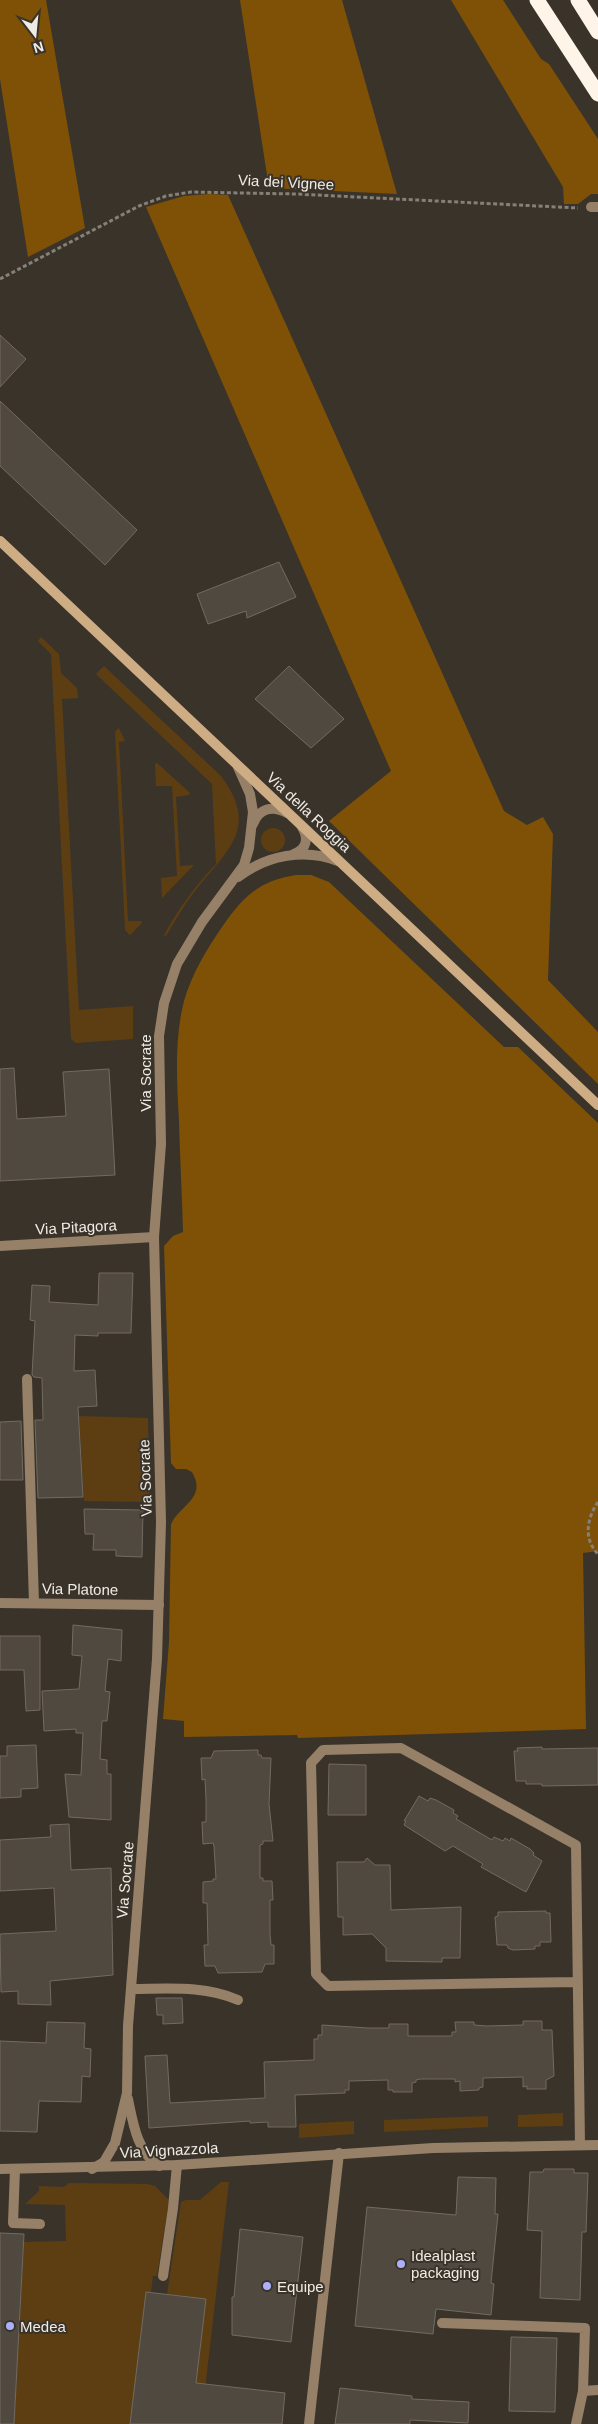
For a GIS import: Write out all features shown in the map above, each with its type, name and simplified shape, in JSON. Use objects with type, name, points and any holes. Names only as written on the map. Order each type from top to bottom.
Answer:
[{"type":"highway","points":[[537,0],[598,94]]},
{"type":"highway","points":[[578,0],[598,32]]},
{"type":"street","name":"Via della Roggia","points":[[0,541],[598,1105]]},
{"type":"street","name":"Via Socrate","points":[[92,2168],[104,2162],[115,2143],[127,2093],[131,1989],[159,1605],[161,1487],[154,1237],[161,1144],[159,1036],[164,1003],[171,980],[187,945],[214,904],[234,881],[244,865],[252,830],[250,794],[238,767]]},
{"type":"street","points":[[252,830],[258,815],[264,810],[280,809],[287,813]]},
{"type":"street","points":[[294,854],[303,849],[306,843],[306,832],[302,827]]},
{"type":"street","name":"Via Socrate","points":[[234,881],[248,870],[262,863],[294,854],[324,855],[338,861]]},
{"type":"street","name":"Via Pitagora","points":[[0,1246],[154,1237]]},
{"type":"street","points":[[26,1379],[34,1603]]},
{"type":"street","name":"Via Platone","points":[[0,1603],[159,1605]]},
{"type":"street","points":[[578,1982],[328,1986],[316,1974],[311,1763],[323,1750],[401,1748],[576,1845],[578,1982],[580,2145]]},
{"type":"street","points":[[131,1989],[204,1989],[223,1993],[238,2000]]},
{"type":"street","name":"Via Socrate","points":[[127,2093],[131,2115],[143,2151],[148,2159],[159,2166]]},
{"type":"street","name":"Via Vignazzola","points":[[0,2170],[159,2166],[433,2148],[598,2145]]},
{"type":"street","points":[[310,2424],[339,2153]]},
{"type":"street","points":[[163,2276],[174,2208],[177,2165]]},
{"type":"street","points":[[15,2169],[14,2223],[40,2224]]},
{"type":"street","points":[[442,2323],[585,2328],[583,2391],[576,2424]]},
{"type":"street","points":[[583,2391],[598,2390]]},
{"type":"path","name":"Via dei Vignee","points":[[0,279],[139,206],[166,196],[191,192],[218,190],[563,208],[594,207]]},
{"type":"path","points":[[598,1502],[592,1511],[588,1529],[590,1542],[598,1554]]},
{"type":"shaded area","points":[[0,0],[46,0],[85,228],[28,257],[0,79]]},
{"type":"shaded area","points":[[240,0],[342,0],[397,194],[269,188]]},
{"type":"shaded area","points":[[451,0],[503,0],[541,59],[549,64],[598,139],[598,194],[591,194],[578,204],[564,204],[563,187]]},
{"type":"shaded area","points":[[228,195],[504,811],[527,825],[543,817],[553,834],[548,980],[598,1032],[598,1084],[329,821],[391,771],[146,207],[184,196]]},
{"type":"shaded area","points":[[41,637],[59,654],[61,673],[77,688],[78,698],[62,699],[79,1010],[133,1006],[133,1039],[76,1043],[71,1039],[51,654],[38,641]]},
{"type":"shaded area","points":[[104,666],[221,776],[232,794],[238,809],[239,823],[229,848],[189,899],[166,936],[164,935],[182,906],[216,864],[212,784],[96,674]]},
{"type":"shaded area","points":[[119,728],[125,741],[119,742],[128,921],[141,921],[142,923],[130,935],[125,930],[115,732]]},
{"type":"shaded area","points":[[157,763],[190,793],[189,795],[176,797],[180,866],[194,865],[162,898],[161,878],[177,876],[172,786],[156,786],[155,764]]},
{"type":"shaded area","points":[[273,828],[281,832],[285,840],[281,848],[273,852],[265,848],[261,840],[265,832]]},
{"type":"shaded area","points":[[296,875],[311,875],[329,882],[504,1047],[518,1047],[598,1123],[598,1551],[583,1553],[586,1729],[298,1738],[297,1735],[184,1737],[184,1721],[163,1719],[169,1642],[171,1525],[174,1518],[190,1502],[196,1489],[196,1481],[192,1472],[186,1469],[176,1469],[171,1463],[164,1246],[173,1236],[183,1232],[177,1076],[177,1046],[181,1016],[187,991],[200,963],[216,936],[237,907],[261,886],[271,881]]},
{"type":"shaded area","points":[[79,1416],[148,1418],[150,1502],[84,1501]]},
{"type":"shaded area","points":[[563,2113],[563,2126],[518,2127],[518,2115]]},
{"type":"shaded area","points":[[488,2116],[488,2127],[384,2132],[384,2120]]},
{"type":"shaded area","points":[[354,2121],[354,2134],[299,2138],[299,2124]]},
{"type":"shaded area","points":[[221,2182],[229,2182],[201,2424],[191,2424],[206,2299],[167,2294],[181,2202],[200,2200]]},
{"type":"shaded area","points":[[69,2183],[147,2184],[155,2186],[169,2200],[157,2276],[153,2276],[151,2292],[146,2292],[130,2424],[0,2424],[0,2410],[15,2410],[24,2242],[66,2241],[65,2205],[25,2204],[39,2191],[39,2186],[64,2187]]},
{"type":"building","points":[[0,335],[26,359],[0,387]]},
{"type":"building","points":[[0,401],[137,530],[105,565],[0,466]]},
{"type":"building","points":[[279,562],[296,597],[247,618],[246,611],[208,624],[197,594]]},
{"type":"building","points":[[289,666],[344,719],[311,748],[255,699]]},
{"type":"building","points":[[14,1068],[17,1119],[66,1116],[63,1072],[109,1069],[115,1175],[0,1181],[0,1069]]},
{"type":"building","points":[[99,1273],[133,1273],[131,1333],[98,1333],[98,1336],[75,1335],[74,1371],[95,1370],[97,1406],[78,1407],[83,1497],[38,1498],[35,1420],[43,1420],[42,1378],[32,1375],[35,1321],[30,1320],[32,1285],[50,1286],[49,1302],[98,1305]]},
{"type":"building","points":[[21,1421],[23,1480],[0,1480],[0,1422]]},
{"type":"building","points":[[84,1509],[143,1510],[142,1557],[116,1556],[116,1550],[93,1550],[94,1534],[85,1534]]},
{"type":"building","points":[[73,1625],[122,1630],[121,1661],[108,1659],[105,1691],[110,1692],[107,1721],[102,1721],[100,1759],[107,1760],[107,1774],[111,1774],[111,1820],[69,1817],[65,1774],[81,1775],[83,1733],[76,1733],[76,1729],[44,1731],[42,1691],[79,1689],[82,1656],[72,1655]]},
{"type":"building","points":[[0,1636],[40,1636],[40,1710],[26,1711],[24,1670],[0,1670]]},
{"type":"building","points":[[36,1745],[38,1788],[21,1789],[21,1797],[0,1798],[0,1756],[7,1756],[7,1746]]},
{"type":"building","points":[[542,1747],[542,1749],[598,1748],[598,1785],[542,1786],[542,1784],[526,1784],[526,1781],[516,1781],[514,1751],[518,1751],[517,1748]]},
{"type":"building","points":[[258,1750],[258,1755],[261,1755],[262,1758],[271,1758],[269,1804],[273,1841],[263,1841],[263,1844],[260,1845],[260,1878],[263,1878],[263,1881],[272,1881],[273,1900],[270,1900],[270,1934],[271,1945],[274,1945],[274,1964],[265,1964],[262,1972],[218,1973],[215,1966],[205,1966],[204,1945],[208,1945],[207,1903],[203,1903],[203,1882],[216,1879],[213,1843],[203,1844],[202,1822],[206,1822],[206,1799],[205,1779],[202,1780],[201,1758],[211,1758],[214,1751]]},
{"type":"building","points":[[329,1764],[366,1765],[366,1815],[328,1815]]},
{"type":"building","points":[[419,1796],[428,1801],[430,1798],[436,1800],[454,1810],[453,1813],[458,1816],[456,1819],[492,1840],[494,1837],[503,1841],[505,1838],[510,1841],[511,1838],[530,1849],[534,1853],[533,1855],[542,1861],[526,1892],[481,1867],[483,1864],[453,1846],[445,1851],[404,1825],[406,1821],[404,1821]]},
{"type":"building","points":[[69,1824],[71,1870],[111,1868],[113,1975],[50,1981],[51,2005],[18,2004],[18,1991],[1,1992],[0,1934],[56,1931],[54,1888],[0,1891],[0,1840],[51,1837],[50,1825]]},
{"type":"building","points":[[367,1858],[375,1865],[390,1865],[391,1910],[461,1907],[460,1958],[442,1958],[442,1962],[386,1961],[386,1948],[372,1934],[343,1935],[343,1917],[338,1917],[337,1862],[364,1862]]},
{"type":"building","points":[[546,1911],[546,1913],[550,1913],[551,1942],[540,1942],[540,1946],[535,1946],[535,1949],[513,1950],[508,1948],[507,1945],[497,1945],[495,1917],[498,1916],[498,1912]]},
{"type":"building","points":[[156,1998],[182,1998],[183,2023],[163,2024],[163,2015],[157,2015]]},
{"type":"building","points":[[523,2021],[542,2021],[542,2030],[552,2030],[554,2076],[546,2080],[546,2089],[527,2089],[527,2086],[523,2087],[523,2077],[483,2078],[483,2087],[479,2088],[479,2090],[460,2091],[460,2081],[455,2082],[455,2079],[416,2080],[416,2082],[412,2083],[412,2092],[393,2092],[393,2090],[388,2090],[388,2080],[349,2081],[349,2090],[345,2090],[345,2093],[295,2095],[296,2127],[268,2127],[268,2122],[250,2123],[250,2121],[149,2128],[145,2056],[167,2055],[170,2103],[265,2098],[264,2062],[314,2060],[314,2039],[318,2039],[318,2035],[322,2035],[322,2025],[389,2028],[389,2024],[408,2024],[408,2036],[452,2036],[452,2032],[456,2032],[455,2022],[474,2022],[474,2025],[487,2026],[523,2025]]},
{"type":"building","points":[[47,2022],[85,2023],[84,2048],[91,2049],[90,2077],[82,2076],[81,2102],[39,2101],[37,2132],[0,2131],[0,2041],[46,2043]]},
{"type":"building","points":[[544,2169],[574,2169],[574,2173],[588,2173],[586,2232],[582,2232],[580,2300],[540,2298],[542,2231],[527,2230],[530,2172],[543,2172]]},
{"type":"building","points":[[458,2177],[496,2178],[495,2214],[498,2214],[491,2283],[494,2284],[491,2315],[436,2309],[433,2334],[355,2326],[367,2207],[456,2215]]},
{"type":"building","name":"Equipe","points":[[240,2229],[303,2237],[291,2342],[232,2335],[232,2297],[234,2297]]},
{"type":"building","name":"Medea","points":[[0,2233],[24,2234],[14,2424],[0,2424]]},
{"type":"building","points":[[146,2292],[206,2299],[196,2383],[285,2393],[282,2424],[130,2424]]},
{"type":"building","points":[[511,2337],[557,2338],[555,2412],[509,2411]]},
{"type":"building","points":[[340,2388],[412,2396],[412,2399],[469,2402],[468,2423],[410,2420],[410,2424],[335,2424]]},
{"type":"place","name":"Idealplast packaging","points":[[401,2264]]},
{"type":"place","name":"Equipe","points":[[267,2286]]},
{"type":"place","name":"Medea","points":[[10,2326]]}]
